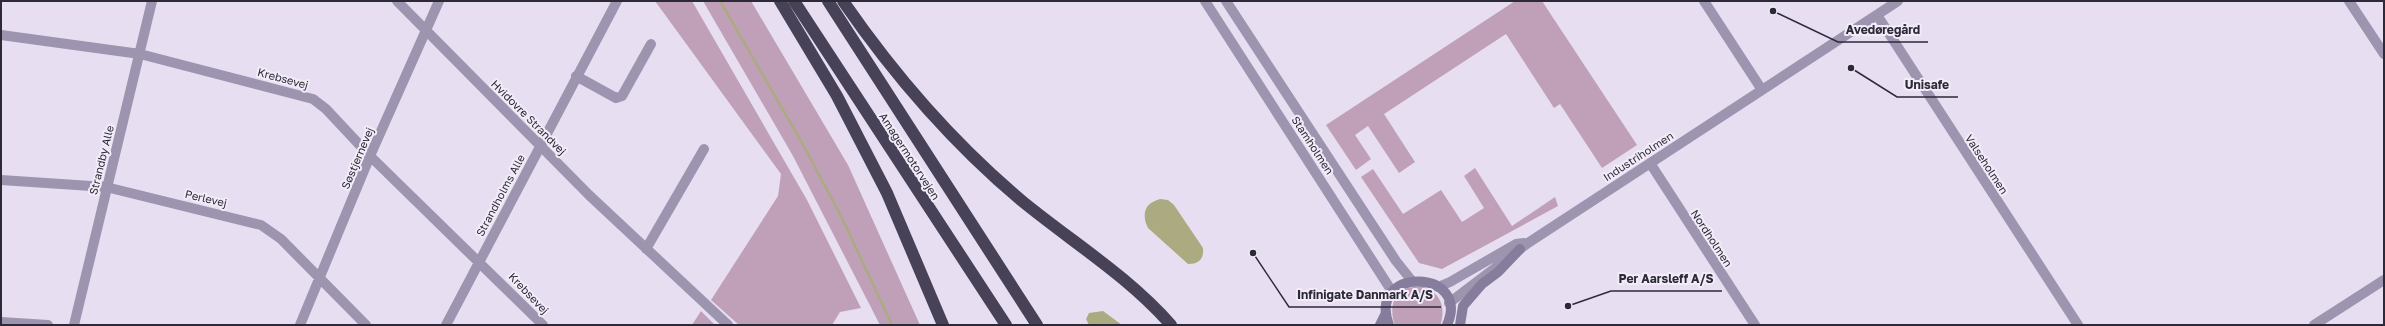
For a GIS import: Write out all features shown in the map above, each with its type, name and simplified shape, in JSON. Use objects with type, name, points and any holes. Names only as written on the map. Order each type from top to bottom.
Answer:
[{"type":"highway","points":[[780,1],[837,96],[887,193],[943,325]]},
{"type":"highway","name":"Amagermotorvejen","points":[[794,1],[1006,325]]},
{"type":"highway","name":"Amagermotorvejen","points":[[828,1],[1037,325]]},
{"type":"highway","points":[[843,1],[907,88],[973,157],[1023,201],[1108,266],[1171,325]]},
{"type":"street","name":"Strandby Alle","points":[[74,325],[152,1]]},
{"type":"street","name":"Hvidovre Strandvej","points":[[397,1],[540,146],[646,249],[728,325]]},
{"type":"street","name":"Søstjernevej","points":[[300,325],[370,156],[439,1]]},
{"type":"street","name":"Strandholms Alle","points":[[446,325],[576,76],[617,1]]},
{"type":"street","name":"Stamholmen","points":[[1205,1],[1393,293]]},
{"type":"street","points":[[1704,1],[1762,90]]},
{"type":"street","name":"Industriholmen","points":[[1449,303],[1524,246],[1898,1]]},
{"type":"street","points":[[2349,1],[2384,54]]},
{"type":"street","name":"Stamholmen","points":[[1212,12],[1227,2],[1396,261],[1412,281]]},
{"type":"street","name":"Valseholmen","points":[[1877,15],[2078,325]]},
{"type":"street","name":"Krebsevej","points":[[1,35],[140,54],[313,99],[326,109],[370,156],[480,261],[543,325]]},
{"type":"street","points":[[576,76],[616,98],[622,96],[651,44]]},
{"type":"street","points":[[646,249],[704,149]]},
{"type":"street","name":"Nordholmen","points":[[1650,163],[1755,325]]},
{"type":"street","name":"Perlevej","points":[[1,180],[106,187],[262,225],[272,230],[366,325]]},
{"type":"street","name":"Industriholmen","points":[[1438,287],[1450,282],[1516,244],[1524,246]]},
{"type":"street","points":[[1460,325],[1463,306],[1482,284],[1498,272],[1524,246]]},
{"type":"street","points":[[2314,325],[2384,280]]},
{"type":"street","points":[[1380,325],[1386,313],[1388,302],[1393,293],[1401,285],[1412,281],[1428,281],[1438,287],[1449,303],[1450,315],[1447,325]]},
{"type":"street","points":[[1386,313],[1389,325]]},
{"type":"street","points":[[1,322],[48,325]]},
{"type":"shaded area","points":[[655,1],[692,1],[807,200],[861,308],[840,312],[832,325],[739,325],[711,300],[778,196],[781,174]]},
{"type":"shaded area","points":[[703,1],[751,1],[848,165],[920,325],[880,325],[793,156]]},
{"type":"shaded area","points":[[1515,1],[1542,1],[1637,145],[1602,168],[1560,104],[1554,108],[1506,34],[1384,114],[1415,162],[1399,173],[1368,126],[1355,135],[1371,159],[1356,170],[1326,125]]},
{"type":"shaded area","points":[[1475,168],[1512,226],[1555,197],[1558,206],[1442,269],[1419,263],[1361,177],[1373,169],[1403,214],[1441,190],[1462,222],[1484,208],[1464,176]]},
{"type":"shaded area","points":[[1160,199],[1168,200],[1174,205],[1203,248],[1202,258],[1198,262],[1188,264],[1148,228],[1145,218],[1146,210],[1151,203]]},
{"type":"shaded area","points":[[1421,286],[1432,291],[1440,300],[1443,310],[1440,325],[1395,325],[1392,310],[1394,300],[1397,295],[1407,288]]},
{"type":"shaded area","points":[[701,311],[715,325],[692,325]]},
{"type":"shaded area","points":[[1103,311],[1122,325],[1089,325],[1086,319],[1089,313]]},
{"type":"waterway","points":[[720,1],[801,141],[841,216],[892,325]]},
{"type":"place","name":"Avedøregård","points":[[1773,11]]},
{"type":"place","name":"Unisafe","points":[[1851,68]]},
{"type":"place","name":"Infinigate Danmark A/S","points":[[1253,253]]},
{"type":"place","name":"Per Aarsleff A/S","points":[[1568,306]]}]
